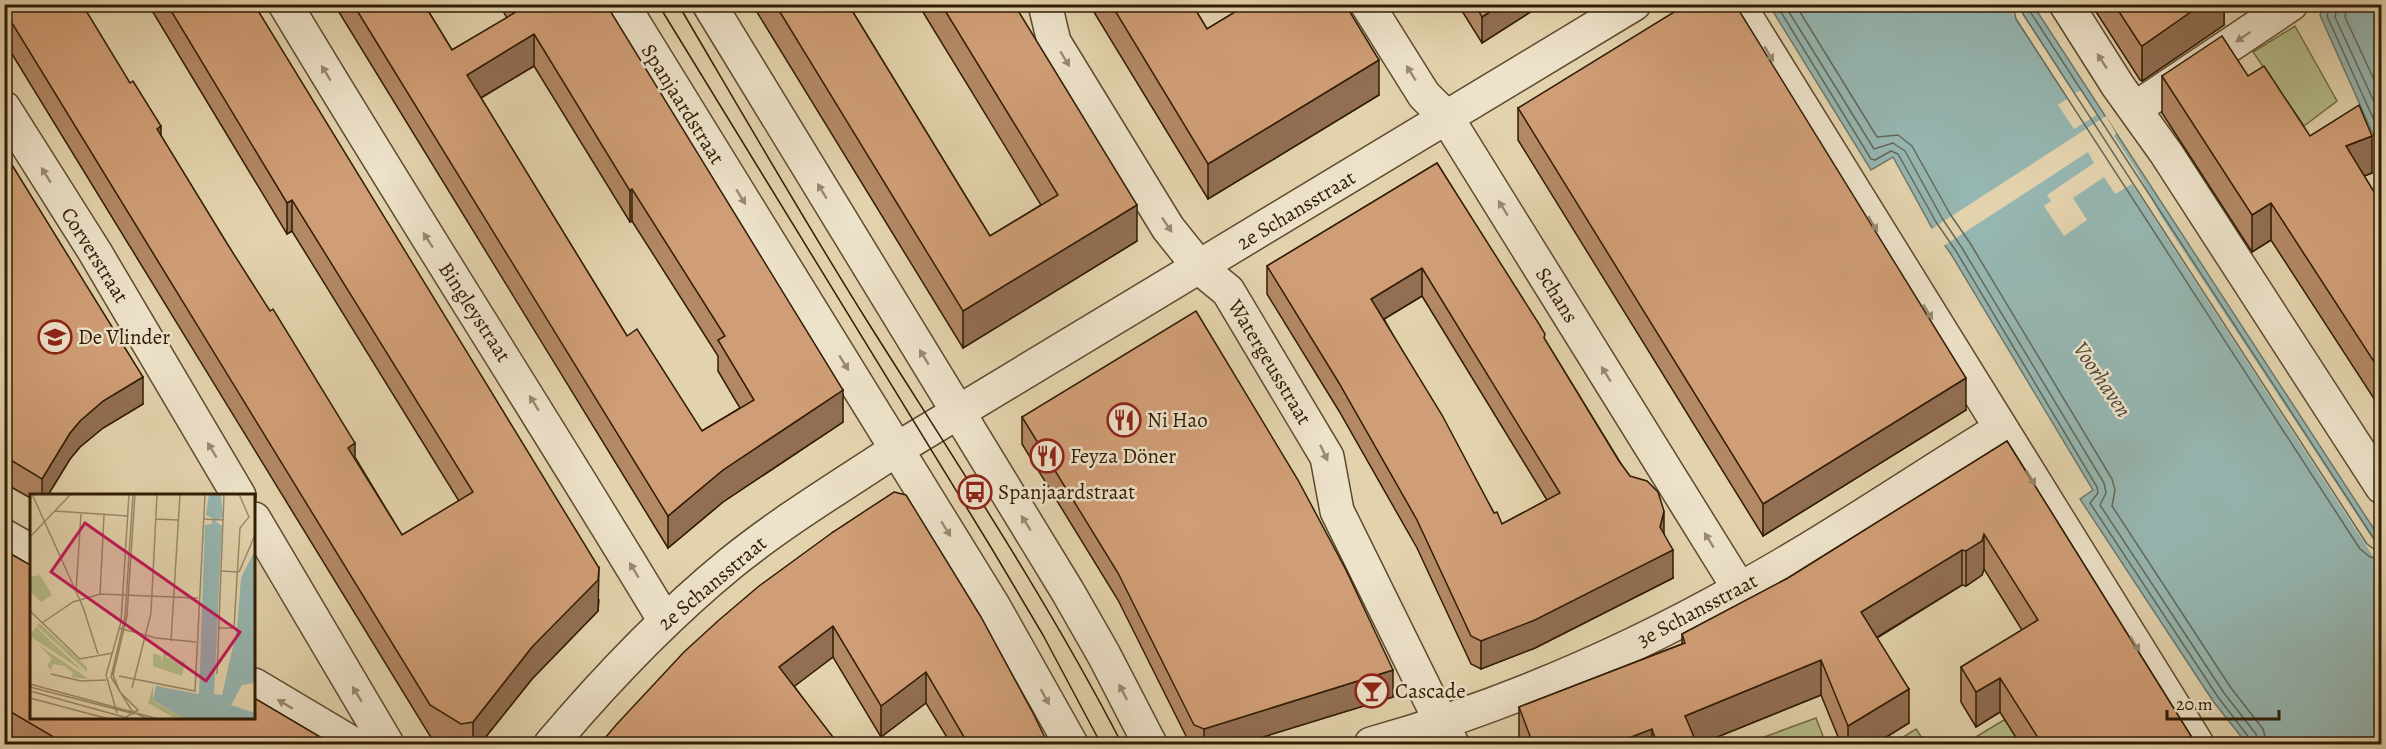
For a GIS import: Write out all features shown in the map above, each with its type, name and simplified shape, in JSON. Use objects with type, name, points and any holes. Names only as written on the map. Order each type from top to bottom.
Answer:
[{"type":"street","name":"Bingleystraat","points":[[285,4],[401,198],[536,407],[664,621]]},
{"type":"street","name":"Spanjaardstraat","points":[[621,4],[1011,636],[1071,744]]},
{"type":"street","points":[[709,4],[1068,592],[1150,744]]},
{"type":"street","name":"Watergeusstraat","points":[[1045,4],[1054,42],[1168,228],[1200,268],[1228,291],[1327,457],[1337,510],[1447,734]]},
{"type":"street","name":"Schans","points":[[1367,4],[1424,95],[1447,118],[1740,590]]},
{"type":"street","name":"2e Schansstraat","points":[[958,413],[1634,4]]},
{"type":"street","points":[[1738,4],[2198,744]]},
{"type":"street","points":[[2066,4],[2382,487]]},
{"type":"street","points":[[2136,108],[2291,4]]},
{"type":"street","name":"Corverstraat","points":[[4,108],[95,252],[238,494]]},
{"type":"street","points":[[897,449],[958,413]]},
{"type":"street","name":"3e Schansstraat","points":[[1371,744],[1447,734],[1740,590],[2001,429]]},
{"type":"street","name":"2e Schansstraat","points":[[551,744],[664,621],[732,562],[810,506],[897,449]]},
{"type":"street","points":[[255,521],[387,744]]},
{"type":"street","points":[[4,536],[30,551]]},
{"type":"street","points":[[255,686],[353,744]]},
{"type":"green space","points":[[2295,26],[2337,101],[2304,126],[2253,52]]},
{"type":"green space","points":[[2024,708],[2020,744],[1964,744]]},
{"type":"green space","points":[[1816,718],[1826,744],[1745,744]]},
{"type":"green space","points":[[1916,729],[1926,744],[1892,744]]},
{"type":"water","name":"Voorhaven","points":[[1769,5],[2033,5],[2381,540],[2381,744],[2247,744],[2213,701],[2080,499],[2093,490],[1951,254],[1931,226],[1893,157],[1871,170]]},
{"type":"water","points":[[2326,5],[2381,5],[2381,152],[2320,15]]},
{"type":"pier","points":[[2007,5],[2017,5],[2075,93],[2082,90],[2098,114],[2074,129],[2058,105],[2067,99]]},
{"type":"pier","points":[[2106,116],[2116,133],[2114,136],[2137,171],[2162,218],[2381,552],[2381,562],[2378,564],[2132,184],[2115,194],[2104,177],[2073,198],[2087,220],[2064,236],[2044,206],[2051,201],[2047,195],[2094,163],[2088,152],[1942,247],[1930,230]]},
{"type":"building","points":[[4,4],[82,4],[130,83],[133,81],[161,126],[157,129],[228,245],[270,311],[273,309],[355,443],[348,448],[402,535],[473,492],[292,200],[287,203],[167,4],[254,4],[599,568],[598,580],[532,647],[473,722],[461,724],[430,705],[4,10]]},
{"type":"building","points":[[353,4],[424,4],[452,50],[521,9],[518,4],[606,4],[843,390],[723,470],[668,516]],"holes":[[[534,34],[630,191],[632,189],[725,336],[718,340],[754,400],[702,431],[637,329],[627,336],[467,75]]]},
{"type":"building","points":[[775,4],[848,4],[990,236],[1058,195],[941,4],[1014,4],[1137,205],[963,311]]},
{"type":"building","points":[[1111,4],[1192,4],[1207,29],[1248,4],[1345,4],[1379,60],[1208,164]]},
{"type":"building","points":[[1475,4],[1502,4],[1482,17]]},
{"type":"building","points":[[1687,4],[1735,4],[1966,378],[1763,504],[1518,108]]},
{"type":"building","points":[[2114,4],[2202,4],[2142,46]]},
{"type":"building","points":[[2222,36],[2248,76],[2264,66],[2310,136],[2359,105],[2372,136],[2346,146],[2382,205],[2382,374],[2271,203],[2252,215],[2162,76]]},
{"type":"building","points":[[4,152],[143,377],[103,401],[80,421],[42,479],[4,456]]},
{"type":"building","points":[[1437,163],[1539,324],[1545,334],[1544,338],[1619,461],[1630,476],[1647,481],[1658,492],[1664,511],[1660,527],[1673,550],[1535,620],[1481,641],[1471,636],[1417,520],[1339,383],[1267,266]],"holes":[[[1422,268],[1560,493],[1502,524],[1442,415],[1371,299]]]},
{"type":"building","points":[[1196,311],[1298,480],[1346,570],[1393,670],[1204,729],[1194,725],[1118,573],[1022,417]]},
{"type":"building","points":[[2007,441],[2196,744],[2042,744],[2000,678],[1976,692],[1961,667],[2038,620],[1984,534],[1982,541],[1966,551],[1962,550],[1861,612],[1909,689],[1848,726],[1821,660],[1685,716],[1697,744],[1657,744],[1652,729],[1613,744],[1533,744],[1519,707],[1685,643],[1682,634],[1788,578]]},
{"type":"building","points":[[894,492],[906,495],[981,617],[1048,744],[968,744],[926,672],[881,706],[833,626],[779,667],[836,741],[830,744],[600,744],[684,652],[719,620],[759,586],[833,532]]},
{"type":"building","points":[[4,550],[30,565],[30,719],[255,719],[255,699],[332,744],[48,744],[52,736],[6,709],[4,712]]},
{"type":"tram line","points":[[658,4],[992,549],[1043,635],[1101,744]]},
{"type":"tram line","points":[[678,4],[844,284],[1032,584],[1122,744]]},
{"type":"place","name":"De Vlinder","points":[[55,337]]},
{"type":"place","name":"Ni Hao","points":[[1124,420]]},
{"type":"place","name":"Feyza Döner","points":[[1047,456]]},
{"type":"place","name":"Spanjaardstraat","points":[[975,492]]},
{"type":"place","name":"Cascade","points":[[1372,691]]}]
